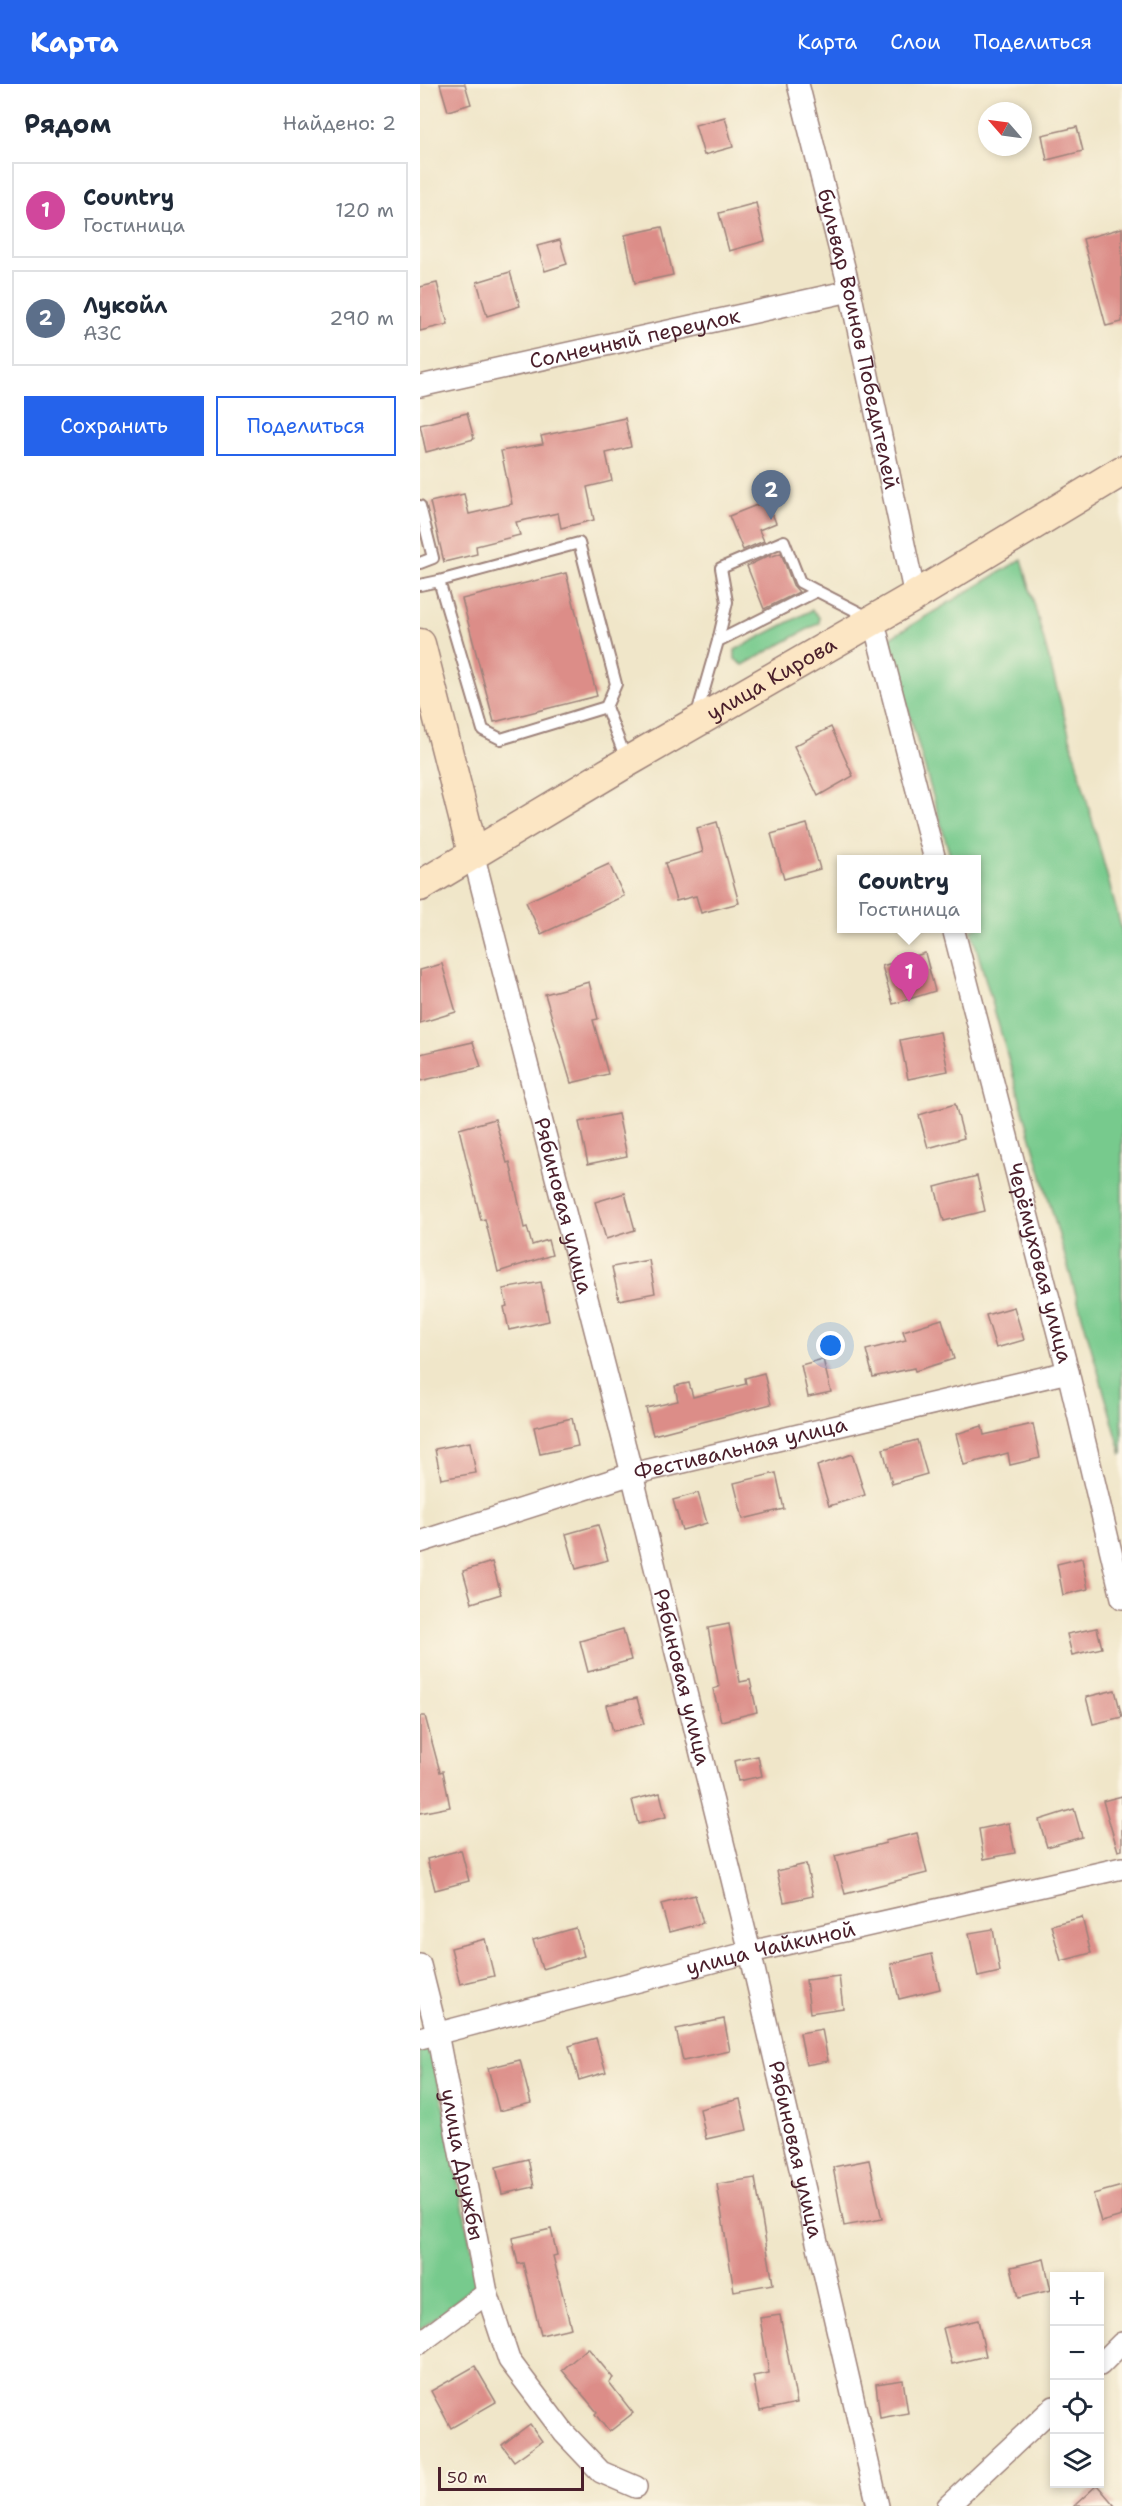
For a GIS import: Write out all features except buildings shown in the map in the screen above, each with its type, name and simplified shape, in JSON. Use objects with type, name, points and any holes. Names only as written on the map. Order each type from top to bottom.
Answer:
[{"type":"main road","name":"улица Кирова","points":[[420,886],[627,762],[915,596],[1122,471]]},
{"type":"main road","points":[[420,646],[473,853]]},
{"type":"street","name":"бульвар Воинов Победителей","points":[[798,84],[850,291],[915,596]]},
{"type":"street","name":"Солнечный переулок","points":[[420,386],[850,291]]},
{"type":"street","points":[[873,619],[934,855]]},
{"type":"street","name":"Рябиновая улица","points":[[473,853],[632,1474],[750,1952],[878,2506]]},
{"type":"street","name":"Черёмуховая улица","points":[[954,933],[1068,1372],[1122,1598]]},
{"type":"street","name":"Фестивальная улица","points":[[420,1542],[632,1474],[1068,1372]]},
{"type":"street","name":"улица Чайкиной","points":[[429,2036],[750,1952],[1122,1868]]},
{"type":"street","name":"улица Дружбы","points":[[420,1965],[429,2036],[487,2293],[509,2360],[564,2433],[601,2472],[636,2487]]},
{"type":"street","points":[[420,2343],[487,2293]]},
{"type":"street","points":[[1104,2360],[1122,2343]]},
{"type":"street","points":[[948,2506],[1050,2411]]},
{"type":"lane","points":[[420,506],[433,558],[420,563]]},
{"type":"lane","points":[[695,723],[727,602],[722,568],[784,542],[800,582],[873,619]]},
{"type":"lane","points":[[420,585],[579,543],[616,684],[606,707],[627,762]]},
{"type":"lane","points":[[439,581],[483,730],[501,739],[606,707]]},
{"type":"lane","points":[[718,641],[818,591]]},
{"type":"green space","points":[[1022,559],[1122,931],[1122,1455],[972,933],[981,933],[981,855],[950,855],[888,639]]},
{"type":"green space","points":[[812,610],[819,617],[819,623],[743,665],[735,659],[735,650]]},
{"type":"green space","points":[[432,2049],[478,2283],[420,2331],[420,2052]]},
{"type":"place","name":"Лукойл","points":[[771,520]]},
{"type":"place","name":"Country","points":[[909,1002]]}]
